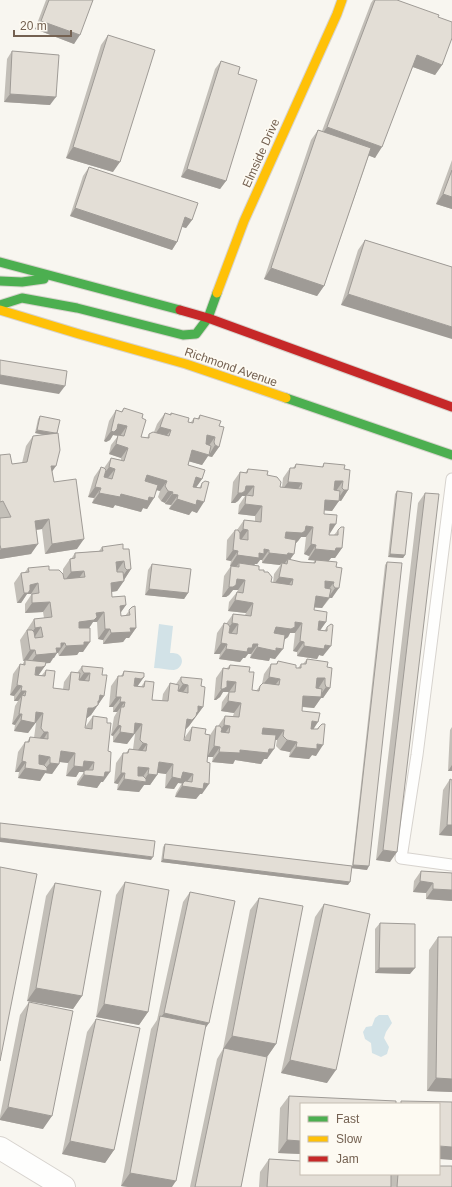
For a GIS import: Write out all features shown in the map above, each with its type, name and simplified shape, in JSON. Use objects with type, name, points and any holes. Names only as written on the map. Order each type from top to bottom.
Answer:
[{"type":"main road","name":"Elmside Drive","points":[[0,305],[22,298],[77,308],[183,335],[196,334],[208,318],[244,221],[342,0]]},
{"type":"main road","points":[[0,262],[208,318],[452,406]]},
{"type":"main road","points":[[0,281],[35,281],[53,277]]},
{"type":"main road","name":"Richmond Avenue","points":[[0,310],[186,364],[452,455]]},
{"type":"street","points":[[0,1148],[64,1187]]},
{"type":"lane","points":[[452,479],[417,754],[400,858],[452,865]]},
{"type":"shaded area","points":[[159,624],[173,626],[170,653],[178,654],[182,659],[179,668],[174,670],[154,668]]},
{"type":"shaded area","points":[[379,1015],[388,1015],[392,1023],[384,1038],[389,1047],[387,1054],[381,1057],[372,1053],[371,1043],[365,1039],[363,1032],[366,1027],[372,1026],[375,1018]]},
{"type":"building","points":[[49,0],[93,0],[80,35],[41,21]]},
{"type":"building","points":[[375,0],[397,0],[439,15],[438,17],[452,22],[452,38],[442,65],[417,55],[382,147],[327,127]]},
{"type":"building","points":[[108,35],[155,50],[120,162],[73,147]]},
{"type":"building","points":[[12,51],[59,55],[56,97],[10,94]]},
{"type":"building","points":[[221,61],[240,67],[238,74],[257,80],[226,181],[187,169]]},
{"type":"building","points":[[318,130],[371,148],[324,286],[271,268]]},
{"type":"building","points":[[89,167],[198,203],[192,220],[185,217],[177,242],[75,208]]},
{"type":"building","points":[[452,170],[452,197],[443,194]]},
{"type":"building","points":[[365,240],[452,267],[452,327],[348,294]]},
{"type":"building","points":[[0,360],[67,371],[65,386],[0,375]]},
{"type":"building","points":[[124,408],[143,414],[142,418],[146,420],[141,437],[149,438],[149,434],[153,432],[169,436],[171,430],[160,427],[165,413],[171,415],[171,413],[189,418],[188,422],[193,423],[194,418],[199,419],[200,415],[221,421],[219,426],[224,427],[219,447],[215,445],[215,437],[207,435],[206,444],[211,446],[209,455],[192,450],[188,465],[205,470],[202,479],[196,477],[193,487],[201,488],[202,483],[205,481],[209,482],[204,502],[197,500],[196,505],[177,499],[178,495],[172,494],[173,492],[168,491],[165,486],[167,481],[147,475],[145,481],[158,485],[154,498],[149,497],[148,501],[121,494],[120,497],[99,493],[101,488],[95,487],[101,467],[106,470],[104,477],[112,479],[115,469],[109,467],[111,458],[124,461],[128,448],[116,444],[118,435],[124,436],[127,426],[118,424],[117,429],[114,432],[111,431],[116,410],[122,412]]},
{"type":"building","points":[[40,416],[60,420],[57,433],[37,430]]},
{"type":"building","points":[[58,433],[60,450],[56,466],[51,466],[54,482],[76,479],[84,539],[52,544],[49,519],[35,521],[38,544],[1,549],[0,518],[11,517],[3,501],[0,502],[0,455],[10,454],[12,464],[27,462],[33,436]]},
{"type":"building","points":[[324,463],[345,465],[344,469],[350,470],[348,490],[344,490],[342,488],[343,481],[335,481],[334,490],[340,491],[339,501],[325,500],[324,514],[337,515],[336,524],[330,524],[329,535],[338,535],[338,530],[341,527],[344,527],[342,548],[336,548],[335,551],[315,549],[316,545],[311,544],[313,527],[306,526],[305,531],[302,533],[286,532],[285,538],[296,540],[294,554],[288,553],[287,555],[269,553],[269,550],[264,549],[264,554],[259,553],[259,558],[237,555],[238,551],[233,550],[235,530],[238,530],[240,533],[240,539],[248,540],[248,530],[243,529],[244,520],[261,522],[262,506],[245,504],[246,495],[253,496],[254,486],[246,486],[245,491],[238,493],[240,472],[247,473],[248,469],[268,471],[267,475],[277,477],[281,482],[280,487],[301,489],[302,483],[288,482],[290,468],[295,468],[296,464],[323,467]]},
{"type":"building","points":[[397,491],[412,493],[405,555],[390,554]]},
{"type":"building","points":[[425,493],[439,494],[397,852],[383,850]]},
{"type":"building","points":[[123,544],[123,549],[129,549],[131,569],[127,570],[125,568],[124,561],[116,562],[117,572],[123,572],[124,581],[111,583],[112,597],[125,596],[126,605],[120,606],[121,616],[130,615],[129,610],[135,606],[136,628],[130,628],[131,632],[111,633],[110,629],[105,629],[104,612],[96,613],[97,617],[94,620],[79,622],[79,628],[90,628],[90,642],[84,642],[84,645],[66,646],[65,643],[61,643],[61,648],[56,648],[57,653],[36,655],[35,650],[30,650],[27,630],[32,630],[34,632],[35,638],[43,637],[41,627],[35,628],[34,619],[52,617],[50,602],[32,603],[32,594],[39,593],[38,583],[30,585],[30,590],[28,593],[24,593],[21,573],[29,572],[28,568],[49,566],[49,570],[59,570],[63,574],[64,579],[85,577],[84,571],[71,572],[70,559],[75,558],[75,553],[103,551],[102,547]]},
{"type":"building","points":[[288,559],[315,563],[316,560],[337,562],[336,567],[342,568],[339,588],[335,588],[333,585],[334,582],[325,581],[325,588],[331,589],[329,598],[316,596],[314,610],[327,612],[326,622],[319,621],[318,630],[327,631],[327,627],[331,624],[333,625],[331,646],[325,645],[324,649],[304,646],[304,642],[300,641],[302,623],[295,622],[295,627],[291,629],[276,627],[274,633],[285,635],[283,649],[276,648],[276,651],[257,647],[258,644],[253,644],[252,648],[248,648],[247,652],[226,649],[227,644],[221,643],[224,623],[228,624],[230,627],[229,633],[237,634],[238,624],[232,623],[233,614],[251,616],[253,603],[235,600],[237,592],[243,593],[245,580],[237,579],[236,585],[229,587],[231,566],[239,567],[239,563],[259,566],[259,570],[268,572],[272,577],[271,582],[292,585],[293,579],[279,577],[282,563],[287,564]]},
{"type":"building","points":[[387,562],[402,563],[369,866],[353,865]]},
{"type":"building","points":[[152,564],[191,569],[188,593],[149,589]]},
{"type":"building","points":[[307,659],[328,662],[327,667],[332,668],[330,688],[326,687],[325,678],[317,678],[316,688],[322,689],[321,697],[303,696],[302,711],[320,713],[318,722],[312,721],[311,729],[318,729],[322,724],[325,724],[323,745],[317,744],[317,749],[296,747],[297,742],[287,740],[283,736],[284,730],[263,728],[262,734],[276,735],[274,749],[269,749],[268,753],[240,750],[240,753],[219,752],[220,747],[214,746],[216,726],[220,726],[222,729],[221,732],[229,733],[230,726],[224,725],[225,716],[239,717],[241,703],[228,701],[229,692],[235,692],[236,682],[227,681],[227,687],[221,689],[223,668],[229,669],[230,665],[250,667],[249,672],[254,672],[252,690],[259,691],[260,686],[263,683],[279,685],[280,679],[269,677],[271,664],[277,664],[278,661],[296,665],[296,668],[301,668],[301,664],[306,664]]},
{"type":"building","points":[[25,660],[46,662],[45,666],[36,667],[35,675],[45,676],[46,670],[55,671],[53,688],[69,690],[71,672],[80,673],[79,680],[89,681],[90,673],[84,673],[82,666],[103,668],[102,675],[107,675],[104,696],[100,695],[98,705],[93,708],[88,708],[85,728],[92,729],[93,716],[107,718],[107,723],[111,723],[108,751],[111,752],[110,772],[105,772],[104,777],[84,775],[84,771],[93,770],[94,762],[84,761],[83,767],[74,766],[75,753],[61,751],[59,764],[50,763],[50,757],[39,755],[39,764],[44,765],[47,768],[47,771],[25,768],[26,762],[22,761],[25,742],[29,742],[30,737],[48,739],[48,732],[44,732],[41,728],[43,713],[36,712],[35,723],[21,720],[22,714],[19,714],[22,695],[25,696],[26,691],[21,691],[22,686],[17,685],[20,664],[25,665]]},
{"type":"building","points":[[124,671],[144,673],[144,677],[141,679],[135,678],[134,686],[144,687],[145,681],[154,682],[152,700],[168,701],[170,683],[179,685],[178,691],[188,693],[188,685],[183,684],[181,677],[202,679],[201,686],[205,687],[203,707],[198,706],[198,712],[192,720],[187,719],[184,740],[190,741],[192,727],[206,729],[205,734],[210,735],[207,762],[210,763],[209,784],[204,783],[203,789],[182,786],[185,781],[192,782],[193,774],[183,772],[181,779],[172,777],[173,764],[159,762],[157,775],[148,774],[149,768],[138,767],[138,776],[143,776],[146,779],[146,782],[124,779],[125,773],[121,773],[123,753],[128,753],[129,749],[146,751],[147,744],[140,740],[142,724],[135,723],[134,734],[120,732],[121,726],[118,725],[121,707],[124,707],[125,702],[120,702],[121,697],[116,697],[118,676],[123,676]]},
{"type":"building","points":[[450,779],[452,780],[452,825],[447,825]]},
{"type":"building","points":[[0,823],[155,841],[153,857],[0,838]]},
{"type":"building","points":[[165,844],[352,866],[350,882],[163,859]]},
{"type":"building","points":[[0,867],[37,874],[0,1061]]},
{"type":"building","points":[[421,871],[452,873],[452,890],[433,889],[433,883],[420,881]]},
{"type":"building","points":[[125,882],[169,890],[148,1012],[104,1004]]},
{"type":"building","points":[[55,883],[101,891],[82,996],[36,988]]},
{"type":"building","points":[[190,892],[235,901],[209,1023],[164,1013]]},
{"type":"building","points":[[259,898],[303,906],[276,1044],[232,1036]]},
{"type":"building","points":[[324,904],[370,914],[336,1070],[290,1060]]},
{"type":"building","points":[[380,923],[415,924],[415,968],[379,968]]},
{"type":"building","points":[[438,937],[452,937],[452,1079],[436,1078]]},
{"type":"building","points":[[29,1002],[73,1011],[52,1116],[8,1107]]},
{"type":"building","points":[[160,1016],[206,1025],[176,1181],[130,1173]]},
{"type":"building","points":[[96,1019],[140,1028],[114,1150],[70,1141]]},
{"type":"building","points":[[224,1048],[267,1057],[241,1187],[195,1187]]},
{"type":"building","points":[[289,1096],[396,1101],[396,1103],[300,1103],[300,1141],[287,1140]]},
{"type":"building","points":[[401,1101],[452,1102],[452,1147],[440,1146],[440,1103],[401,1103]]},
{"type":"building","points":[[269,1159],[300,1161],[300,1175],[391,1175],[391,1187],[267,1187]]},
{"type":"building","points":[[440,1166],[452,1166],[452,1187],[397,1187],[398,1175],[440,1175]]},
{"type":"traffic: fast","points":[[0,262],[180,310]]},
{"type":"traffic: fast","points":[[0,281],[22,282],[44,279]]},
{"type":"traffic: fast","points":[[0,305],[22,298],[77,308],[183,335],[196,334],[208,318],[217,293]]},
{"type":"traffic: fast","points":[[286,398],[452,455]]},
{"type":"traffic: slow","points":[[217,293],[244,221],[342,0]]},
{"type":"traffic: slow","points":[[0,310],[186,364],[286,398]]},
{"type":"traffic: jam","points":[[180,310],[208,318],[452,407]]}]
